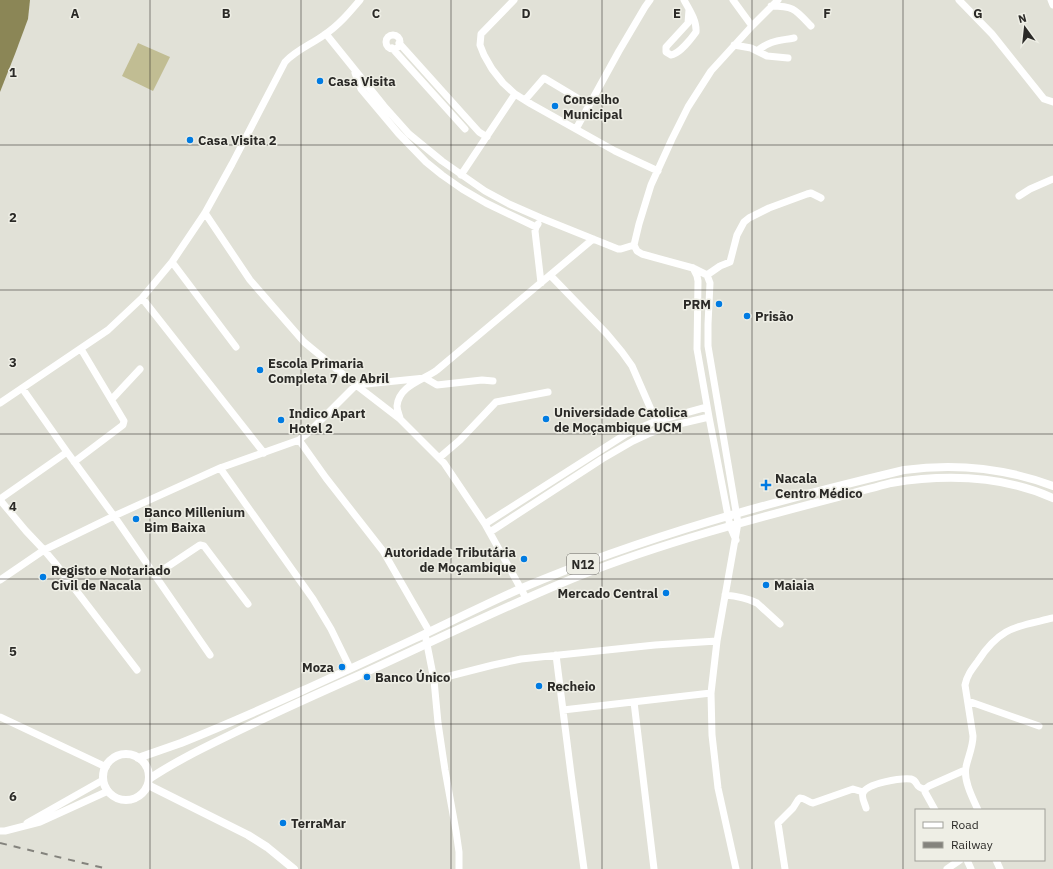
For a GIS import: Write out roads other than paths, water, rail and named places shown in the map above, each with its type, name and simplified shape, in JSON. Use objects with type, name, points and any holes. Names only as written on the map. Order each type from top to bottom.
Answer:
[{"type":"main road","name":"N12","points":[[138,758],[179,743],[263,707],[427,633],[521,588],[640,543],[737,513],[847,484],[904,470],[919,468],[955,466],[985,469],[1019,475],[1053,486]]},
{"type":"main road","name":"N12","points":[[148,782],[177,761],[266,717],[526,598],[580,576],[650,551],[766,515],[892,483],[948,477],[971,478],[1018,486],[1040,492],[1053,498]]},
{"type":"main road","points":[[263,707],[266,717]]},
{"type":"main road","points":[[131,755],[138,758],[143,762],[149,773],[148,782],[143,793],[131,800],[119,799],[113,796],[108,791],[103,780],[103,773],[106,767],[113,758],[118,756],[131,755]]},
{"type":"main road","points":[[148,782],[248,834],[294,869]]},
{"type":"street","points":[[0,403],[108,330],[142,298],[172,262],[205,213],[285,62],[326,34],[342,21],[360,0]]},
{"type":"street","points":[[514,0],[481,34],[480,45],[484,55],[492,69],[503,83],[515,94],[576,129],[615,151],[658,171]]},
{"type":"street","points":[[576,129],[650,0]]},
{"type":"street","points":[[684,0],[689,10],[696,27],[696,32],[676,54],[670,55],[666,52],[666,47],[686,26],[688,22],[689,10]]},
{"type":"street","points":[[733,0],[752,26]]},
{"type":"street","points":[[728,869],[736,868],[718,788],[712,735],[711,693],[717,641],[738,524],[708,346],[710,282],[707,274],[693,268],[642,254],[637,251],[634,245],[651,186],[688,107],[710,71],[778,0]]},
{"type":"street","points":[[959,0],[992,34],[1044,99],[1053,102]]},
{"type":"street","points":[[1051,0],[1053,5]]},
{"type":"street","points":[[771,6],[786,6],[793,9],[811,26]]},
{"type":"street","points":[[326,34],[353,69],[409,134],[442,162],[509,204],[541,218],[618,249],[634,245]]},
{"type":"street","points":[[465,129],[392,48],[387,45],[387,38],[389,36],[396,36],[399,43],[479,132],[487,137]]},
{"type":"street","points":[[757,51],[765,44],[794,38]]},
{"type":"street","points":[[392,48],[398,46],[399,43]]},
{"type":"street","points":[[734,45],[751,48],[767,56],[788,58]]},
{"type":"street","points":[[353,69],[361,89],[398,134],[426,162],[462,189],[486,203],[536,227]]},
{"type":"street","points":[[525,100],[544,78],[589,105]]},
{"type":"street","points":[[461,175],[515,94]]},
{"type":"street","points":[[1019,196],[1030,189],[1053,179]]},
{"type":"street","points":[[707,274],[730,262],[737,235],[746,220],[769,208],[807,194],[812,194],[821,198]]},
{"type":"street","points":[[205,213],[250,280],[304,342],[400,419],[444,463],[490,532],[526,598]]},
{"type":"street","points":[[541,218],[535,231],[541,283]]},
{"type":"street","points":[[400,419],[397,404],[402,394],[411,385],[437,370],[593,239]]},
{"type":"street","points":[[172,262],[236,347]]},
{"type":"street","points":[[693,268],[698,281],[697,349],[730,526],[736,540]]},
{"type":"street","points":[[550,275],[607,334],[622,352],[632,366],[656,421]]},
{"type":"street","points":[[142,298],[264,452]]},
{"type":"street","points":[[74,462],[123,424],[124,421],[124,418],[81,349]]},
{"type":"street","points":[[112,399],[140,369]]},
{"type":"street","points":[[0,580],[44,550],[114,516],[220,468],[299,440],[356,385],[425,378],[437,385],[482,380],[493,381]]},
{"type":"street","points":[[22,388],[114,516],[210,655]]},
{"type":"street","points":[[439,458],[460,440],[496,402],[548,392]]},
{"type":"street","points":[[485,524],[626,434],[656,421],[707,407]]},
{"type":"street","points":[[490,532],[632,441],[666,427],[709,417]]},
{"type":"street","points":[[299,440],[326,478],[383,551],[427,633],[445,770],[459,852],[459,869]]},
{"type":"street","points":[[67,452],[0,500],[44,550],[137,670]]},
{"type":"street","points":[[220,468],[313,599],[331,629],[350,668]]},
{"type":"street","points":[[155,575],[202,545],[248,604]]},
{"type":"street","points":[[725,595],[741,597],[757,603],[780,624]]},
{"type":"street","points":[[978,809],[968,784],[965,770],[973,741],[965,685],[966,679],[984,652],[1005,633],[1053,618]]},
{"type":"street","points":[[434,680],[493,665],[556,655],[655,645],[717,641]]},
{"type":"street","points":[[556,655],[584,869]]},
{"type":"street","points":[[563,710],[711,693]]},
{"type":"street","points":[[634,702],[654,869]]},
{"type":"street","points":[[968,702],[1039,726]]},
{"type":"street","points":[[0,717],[106,767]]},
{"type":"street","points":[[866,808],[862,796],[863,792],[874,785],[890,781],[909,779],[913,780],[920,789],[926,789],[929,786],[965,770]]},
{"type":"street","points":[[18,828],[103,780]]},
{"type":"street","points":[[786,868],[778,823],[793,808],[800,798],[804,798],[813,803],[853,789],[863,792]]},
{"type":"street","points":[[926,789],[925,792],[935,809]]},
{"type":"street","points":[[0,831],[40,822],[108,791]]},
{"type":"street","points":[[947,869],[959,861]]},
{"type":"street","points":[[782,869],[790,869]]},
{"type":"railway","points":[[0,843],[108,869]]},
{"type":"place","name":"Casa Visita","points":[[320,81]]},
{"type":"place","name":"Conselho Municipal","points":[[555,106]]},
{"type":"place","name":"Casa Visita 2","points":[[190,140]]},
{"type":"place","name":"PRM","points":[[719,304]]},
{"type":"place","name":"Prisão","points":[[747,316]]},
{"type":"place","name":"Escola Primaria Completa 7 de Abril","points":[[260,370]]},
{"type":"place","name":"Universidade Catolica de Moçambique UCM","points":[[546,419]]},
{"type":"place","name":"Indico Apart Hotel 2","points":[[281,420]]},
{"type":"place","name":"Nacala Centro Médico","points":[[766,485]]},
{"type":"place","name":"Banco Millenium Bim Baixa","points":[[136,519]]},
{"type":"place","name":"Autoridade Tributária de Moçambique","points":[[524,559]]},
{"type":"place","name":"Registo e Notariado Civil de Nacala","points":[[43,577]]},
{"type":"place","name":"Maiaia","points":[[766,585]]},
{"type":"place","name":"Mercado Central","points":[[666,593]]},
{"type":"place","name":"Moza","points":[[342,667]]},
{"type":"place","name":"Banco Único","points":[[367,677]]},
{"type":"place","name":"Recheio","points":[[539,686]]},
{"type":"place","name":"TerraMar","points":[[283,823]]}]
